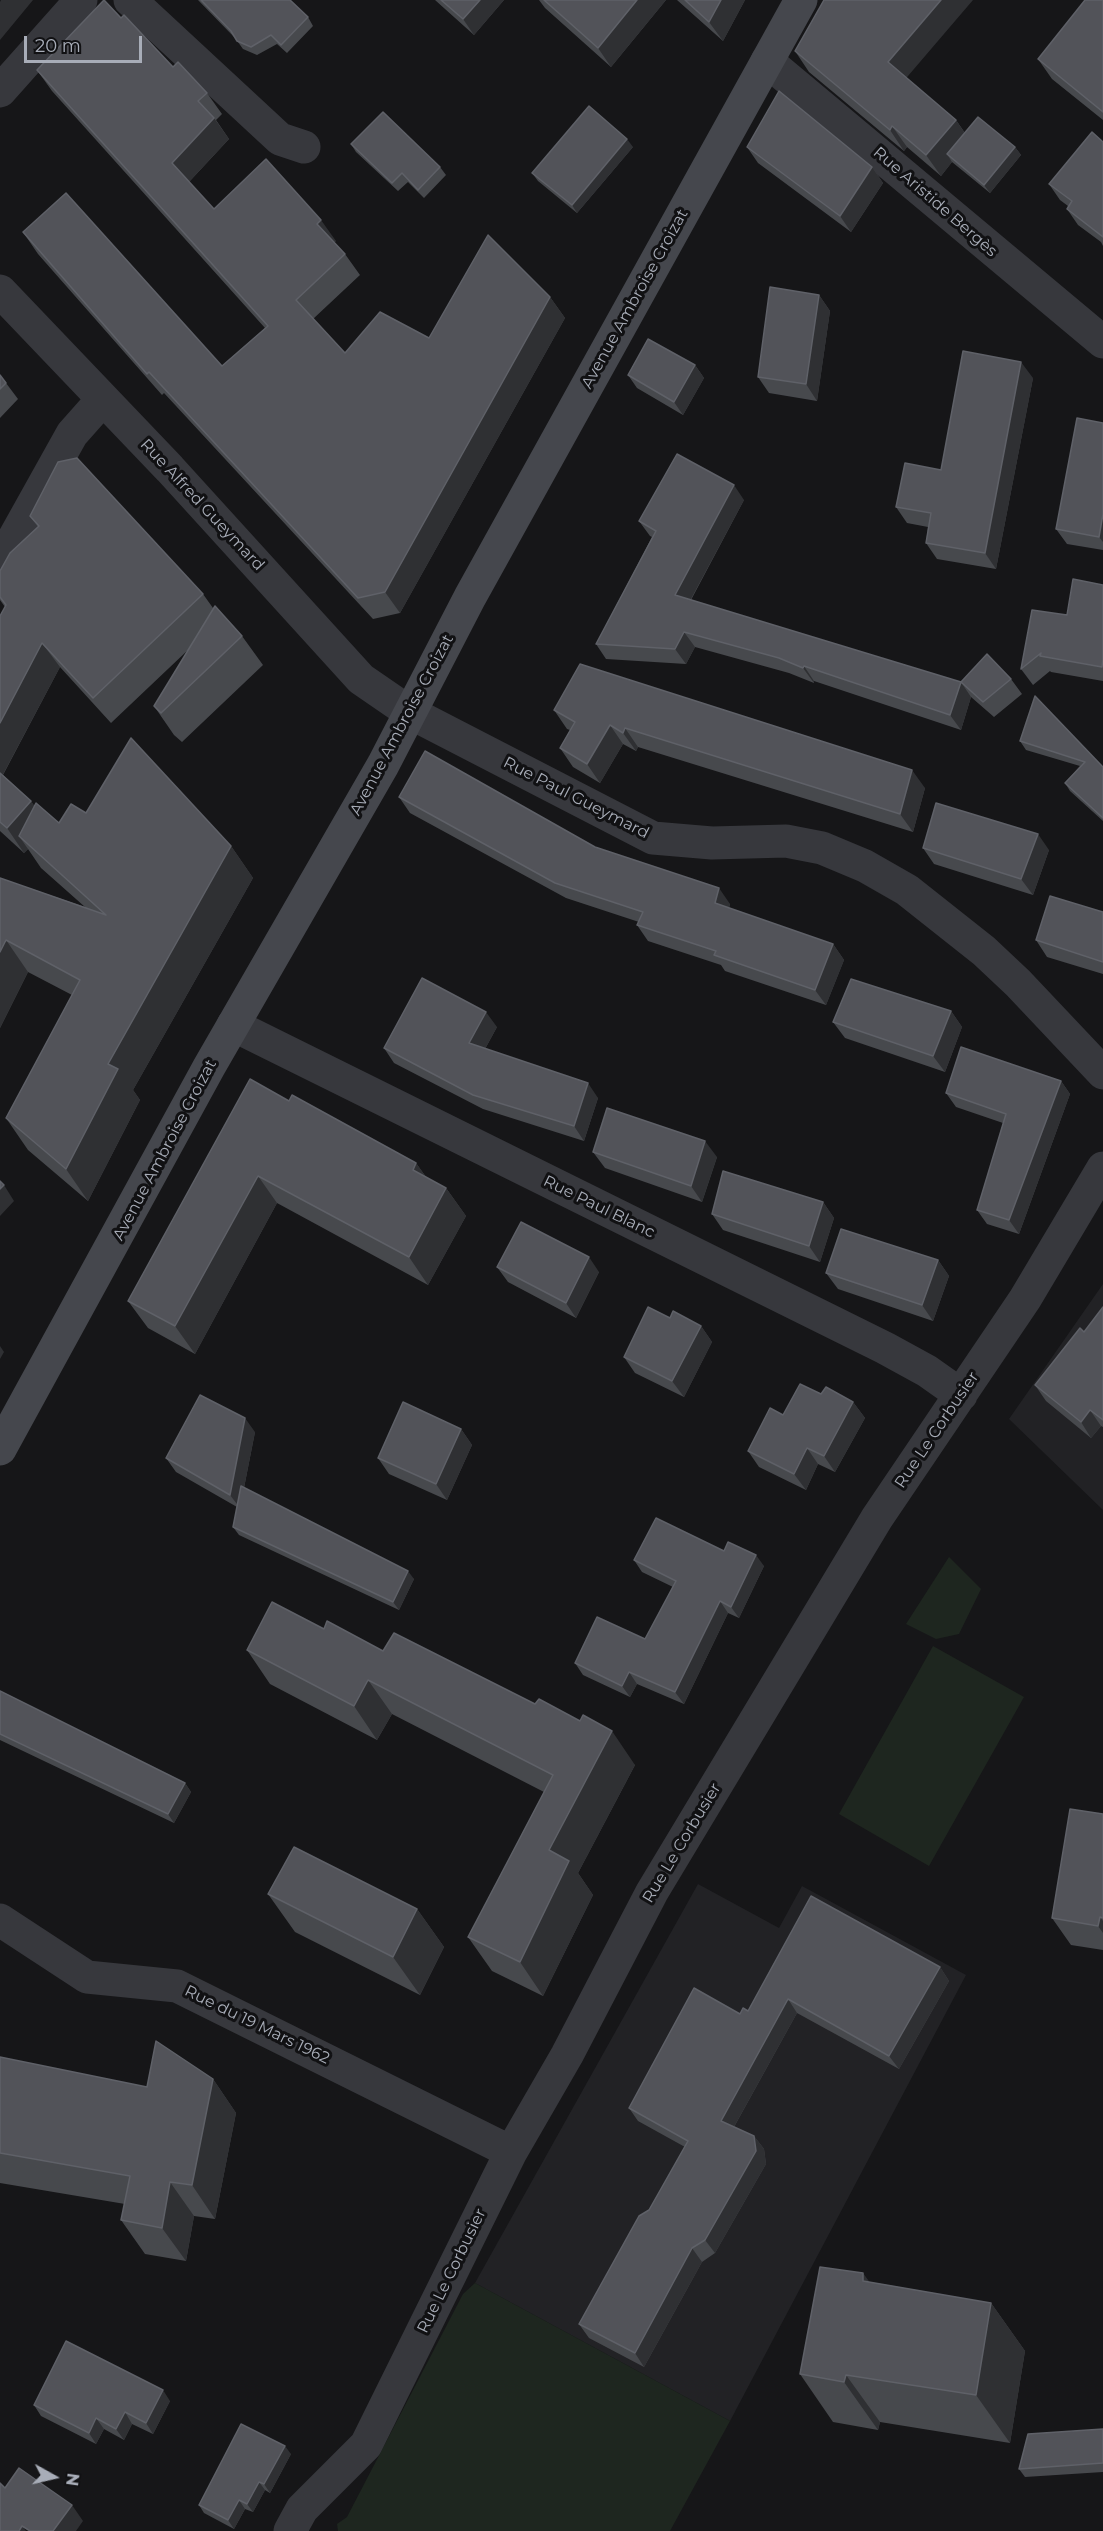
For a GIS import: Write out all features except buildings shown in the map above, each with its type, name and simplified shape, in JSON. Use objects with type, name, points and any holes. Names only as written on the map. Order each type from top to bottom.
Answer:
[{"type":"street","points":[[0,91],[81,0]]},
{"type":"street","points":[[130,0],[280,139],[304,147]]},
{"type":"street","name":"Avenue Ambroise Croizat","points":[[0,1449],[233,1025],[383,765],[409,712],[801,0]]},
{"type":"street","name":"Rue Aristide Bergès","points":[[767,61],[1103,342]]},
{"type":"street","name":"Rue Alfred Gueymard","points":[[0,291],[103,399],[361,680],[409,712]]},
{"type":"street","points":[[0,563],[72,434],[103,399]]},
{"type":"street","name":"Rue Paul Gueymard","points":[[409,712],[653,838],[712,843],[786,841],[822,848],[865,866],[907,890],[984,951],[1018,983],[1103,1073]]},
{"type":"street","name":"Rue Paul Blanc","points":[[233,1025],[885,1348],[927,1371],[961,1395]]},
{"type":"street","name":"Rue Le Corbusier","points":[[290,2531],[302,2509],[366,2445],[511,2152],[567,2055],[652,1892],[877,1518],[1043,1270],[1103,1168]]},
{"type":"street","name":"Rue du 19 Mars 1962","points":[[0,1920],[87,1977],[177,1986],[511,2152]]},
{"type":"shaded area","points":[[1103,1284],[1103,1510],[1009,1419]]},
{"type":"shaded area","points":[[949,1557],[981,1589],[959,1634],[936,1639],[906,1624]]},
{"type":"shaded area","points":[[933,1646],[1024,1697],[929,1866],[839,1814]]},
{"type":"shaded area","points":[[698,1884],[779,1928],[802,1886],[966,1975],[730,2421],[475,2283]]},
{"type":"shaded area","points":[[475,2283],[730,2421],[670,2531],[338,2531],[337,2524],[347,2517],[463,2294]]}]
